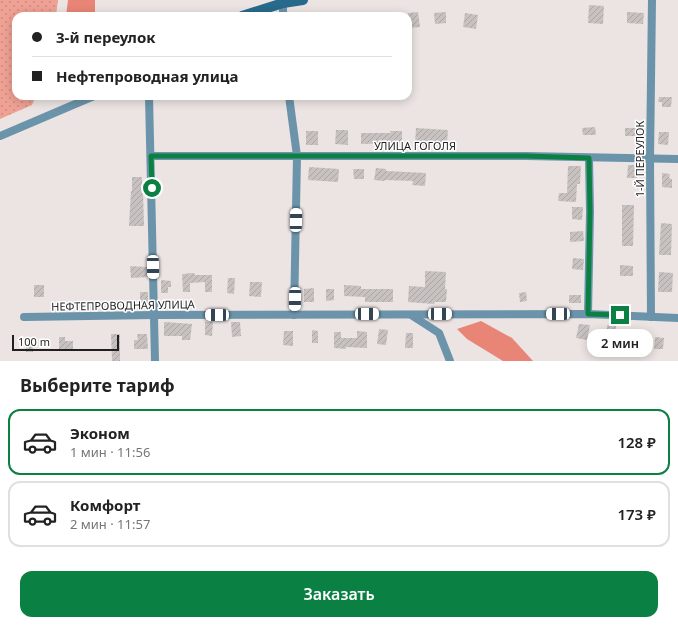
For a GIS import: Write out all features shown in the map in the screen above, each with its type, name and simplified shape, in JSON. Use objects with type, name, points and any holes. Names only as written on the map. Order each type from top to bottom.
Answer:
[{"type":"street","points":[[255,12],[283,3],[301,0]]},
{"type":"street","name":"1-Й ПЕРЕУЛОК","points":[[651,317],[650,159],[652,0]]},
{"type":"street","points":[[283,3],[283,12]]},
{"type":"street","points":[[0,136],[85,100]]},
{"type":"street","points":[[149,100],[155,361]]},
{"type":"street","points":[[290,100],[297,156],[294,315]]},
{"type":"street","name":"УЛИЦА ГОГОЛЯ","points":[[151,156],[526,156],[678,159]]},
{"type":"street","points":[[588,314],[590,212],[589,158]]},
{"type":"street","points":[[411,314],[439,333],[450,361]]},
{"type":"street","name":"НЕФТЕПРОВОДНАЯ УЛИЦА","points":[[24,317],[154,315],[588,314],[678,318]]},
{"type":"shaded area","points":[[0,0],[58,0],[56,12],[12,12],[12,100],[34,100],[32,105],[0,119]]},
{"type":"shaded area","points":[[68,0],[95,0],[95,12],[66,12]]},
{"type":"shaded area","points":[[481,321],[512,338],[533,361],[503,361],[467,339],[457,329]]},
{"type":"building","points":[[589,5],[604,6],[603,24],[588,23]]},
{"type":"building","points":[[418,12],[420,27],[412,28],[412,13]]},
{"type":"building","points":[[446,12],[446,23],[435,24],[434,13]]},
{"type":"building","points":[[627,12],[644,13],[643,24],[627,23]]},
{"type":"building","points":[[465,13],[478,15],[476,29],[463,27]]},
{"type":"building","points":[[659,97],[672,97],[671,107],[662,107],[662,102],[658,102]]},
{"type":"building","points":[[595,127],[596,135],[583,135],[582,128]]},
{"type":"building","points":[[416,128],[448,130],[447,143],[427,141],[427,145],[415,144]]},
{"type":"building","points":[[625,128],[637,128],[637,136],[625,136]]},
{"type":"building","points":[[336,130],[348,130],[348,145],[335,144]]},
{"type":"building","points":[[306,131],[318,131],[318,145],[306,145]]},
{"type":"building","points":[[390,131],[402,131],[402,143],[361,144],[361,133],[391,133]]},
{"type":"building","points":[[659,132],[669,132],[668,145],[658,144]]},
{"type":"building","points":[[628,165],[635,165],[635,170],[637,170],[637,178],[627,178]]},
{"type":"building","points":[[568,166],[581,166],[580,184],[577,184],[576,202],[558,201],[559,193],[567,193]]},
{"type":"building","points":[[309,167],[339,169],[338,182],[308,180]]},
{"type":"building","points":[[376,168],[386,169],[386,171],[426,173],[425,186],[412,185],[413,181],[374,180]]},
{"type":"building","points":[[353,169],[364,169],[364,179],[354,179]]},
{"type":"building","points":[[662,173],[670,174],[669,178],[672,179],[672,188],[662,187]]},
{"type":"building","points":[[132,177],[142,177],[144,226],[129,226]]},
{"type":"building","points":[[622,205],[634,205],[633,246],[622,246]]},
{"type":"building","points":[[572,207],[583,207],[582,220],[572,219]]},
{"type":"building","points":[[661,223],[672,224],[671,255],[659,255]]},
{"type":"building","points":[[583,231],[584,241],[570,242],[570,232]]},
{"type":"building","points":[[573,258],[584,259],[583,270],[572,269]]},
{"type":"building","points":[[620,265],[633,266],[633,276],[620,276]]},
{"type":"building","points":[[130,266],[147,267],[148,277],[131,278]]},
{"type":"building","points":[[425,271],[446,272],[446,302],[435,302],[434,304],[408,302],[409,286],[425,287]]},
{"type":"building","points":[[659,272],[673,273],[672,292],[658,292]]},
{"type":"building","points":[[194,273],[195,275],[212,275],[212,292],[205,292],[205,282],[190,283],[190,292],[183,292],[182,274]]},
{"type":"building","points":[[228,278],[235,278],[234,294],[227,293]]},
{"type":"building","points":[[161,280],[171,281],[171,287],[168,287],[168,293],[161,293]]},
{"type":"building","points":[[250,282],[262,282],[261,297],[249,296]]},
{"type":"building","points":[[34,285],[44,285],[44,297],[34,297]]},
{"type":"building","points":[[344,285],[361,286],[361,289],[393,289],[393,302],[365,302],[365,297],[344,296]]},
{"type":"building","points":[[314,288],[314,302],[304,302],[304,289]]},
{"type":"building","points":[[326,289],[334,289],[334,300],[326,301]]},
{"type":"building","points":[[140,292],[148,292],[148,303],[140,303]]},
{"type":"building","points":[[526,292],[527,301],[520,302],[519,293]]},
{"type":"building","points":[[569,295],[581,295],[581,303],[569,303]]},
{"type":"building","points":[[164,322],[192,324],[190,340],[182,340],[182,336],[164,336]]},
{"type":"building","points":[[205,322],[213,322],[212,336],[205,335]]},
{"type":"building","points":[[231,322],[240,322],[241,336],[232,337]]},
{"type":"building","points":[[579,324],[590,325],[587,340],[576,338]]},
{"type":"building","points":[[607,325],[616,326],[616,341],[607,341]]},
{"type":"building","points":[[379,329],[388,330],[386,345],[377,344]]},
{"type":"building","points":[[312,330],[318,331],[318,343],[312,343]]},
{"type":"building","points":[[628,330],[637,330],[637,341],[628,341]]},
{"type":"building","points":[[284,331],[293,331],[293,346],[283,345]]},
{"type":"building","points":[[357,331],[367,332],[367,348],[334,348],[334,332],[341,332],[341,338],[357,338]]},
{"type":"building","points":[[406,333],[413,333],[413,348],[405,348]]},
{"type":"building","points":[[111,334],[120,334],[120,361],[112,361]]},
{"type":"building","points":[[137,334],[147,334],[148,349],[134,349],[134,340],[138,340]]},
{"type":"building","points":[[59,337],[65,337],[65,341],[73,341],[73,349],[59,349]]},
{"type":"building","points":[[655,337],[664,338],[663,349],[654,349]]},
{"type":"building","points":[[26,338],[33,338],[33,352],[26,352]]},
{"type":"route","points":[[152,188],[151,156],[526,156],[589,158],[590,212],[588,314],[620,315]]}]
